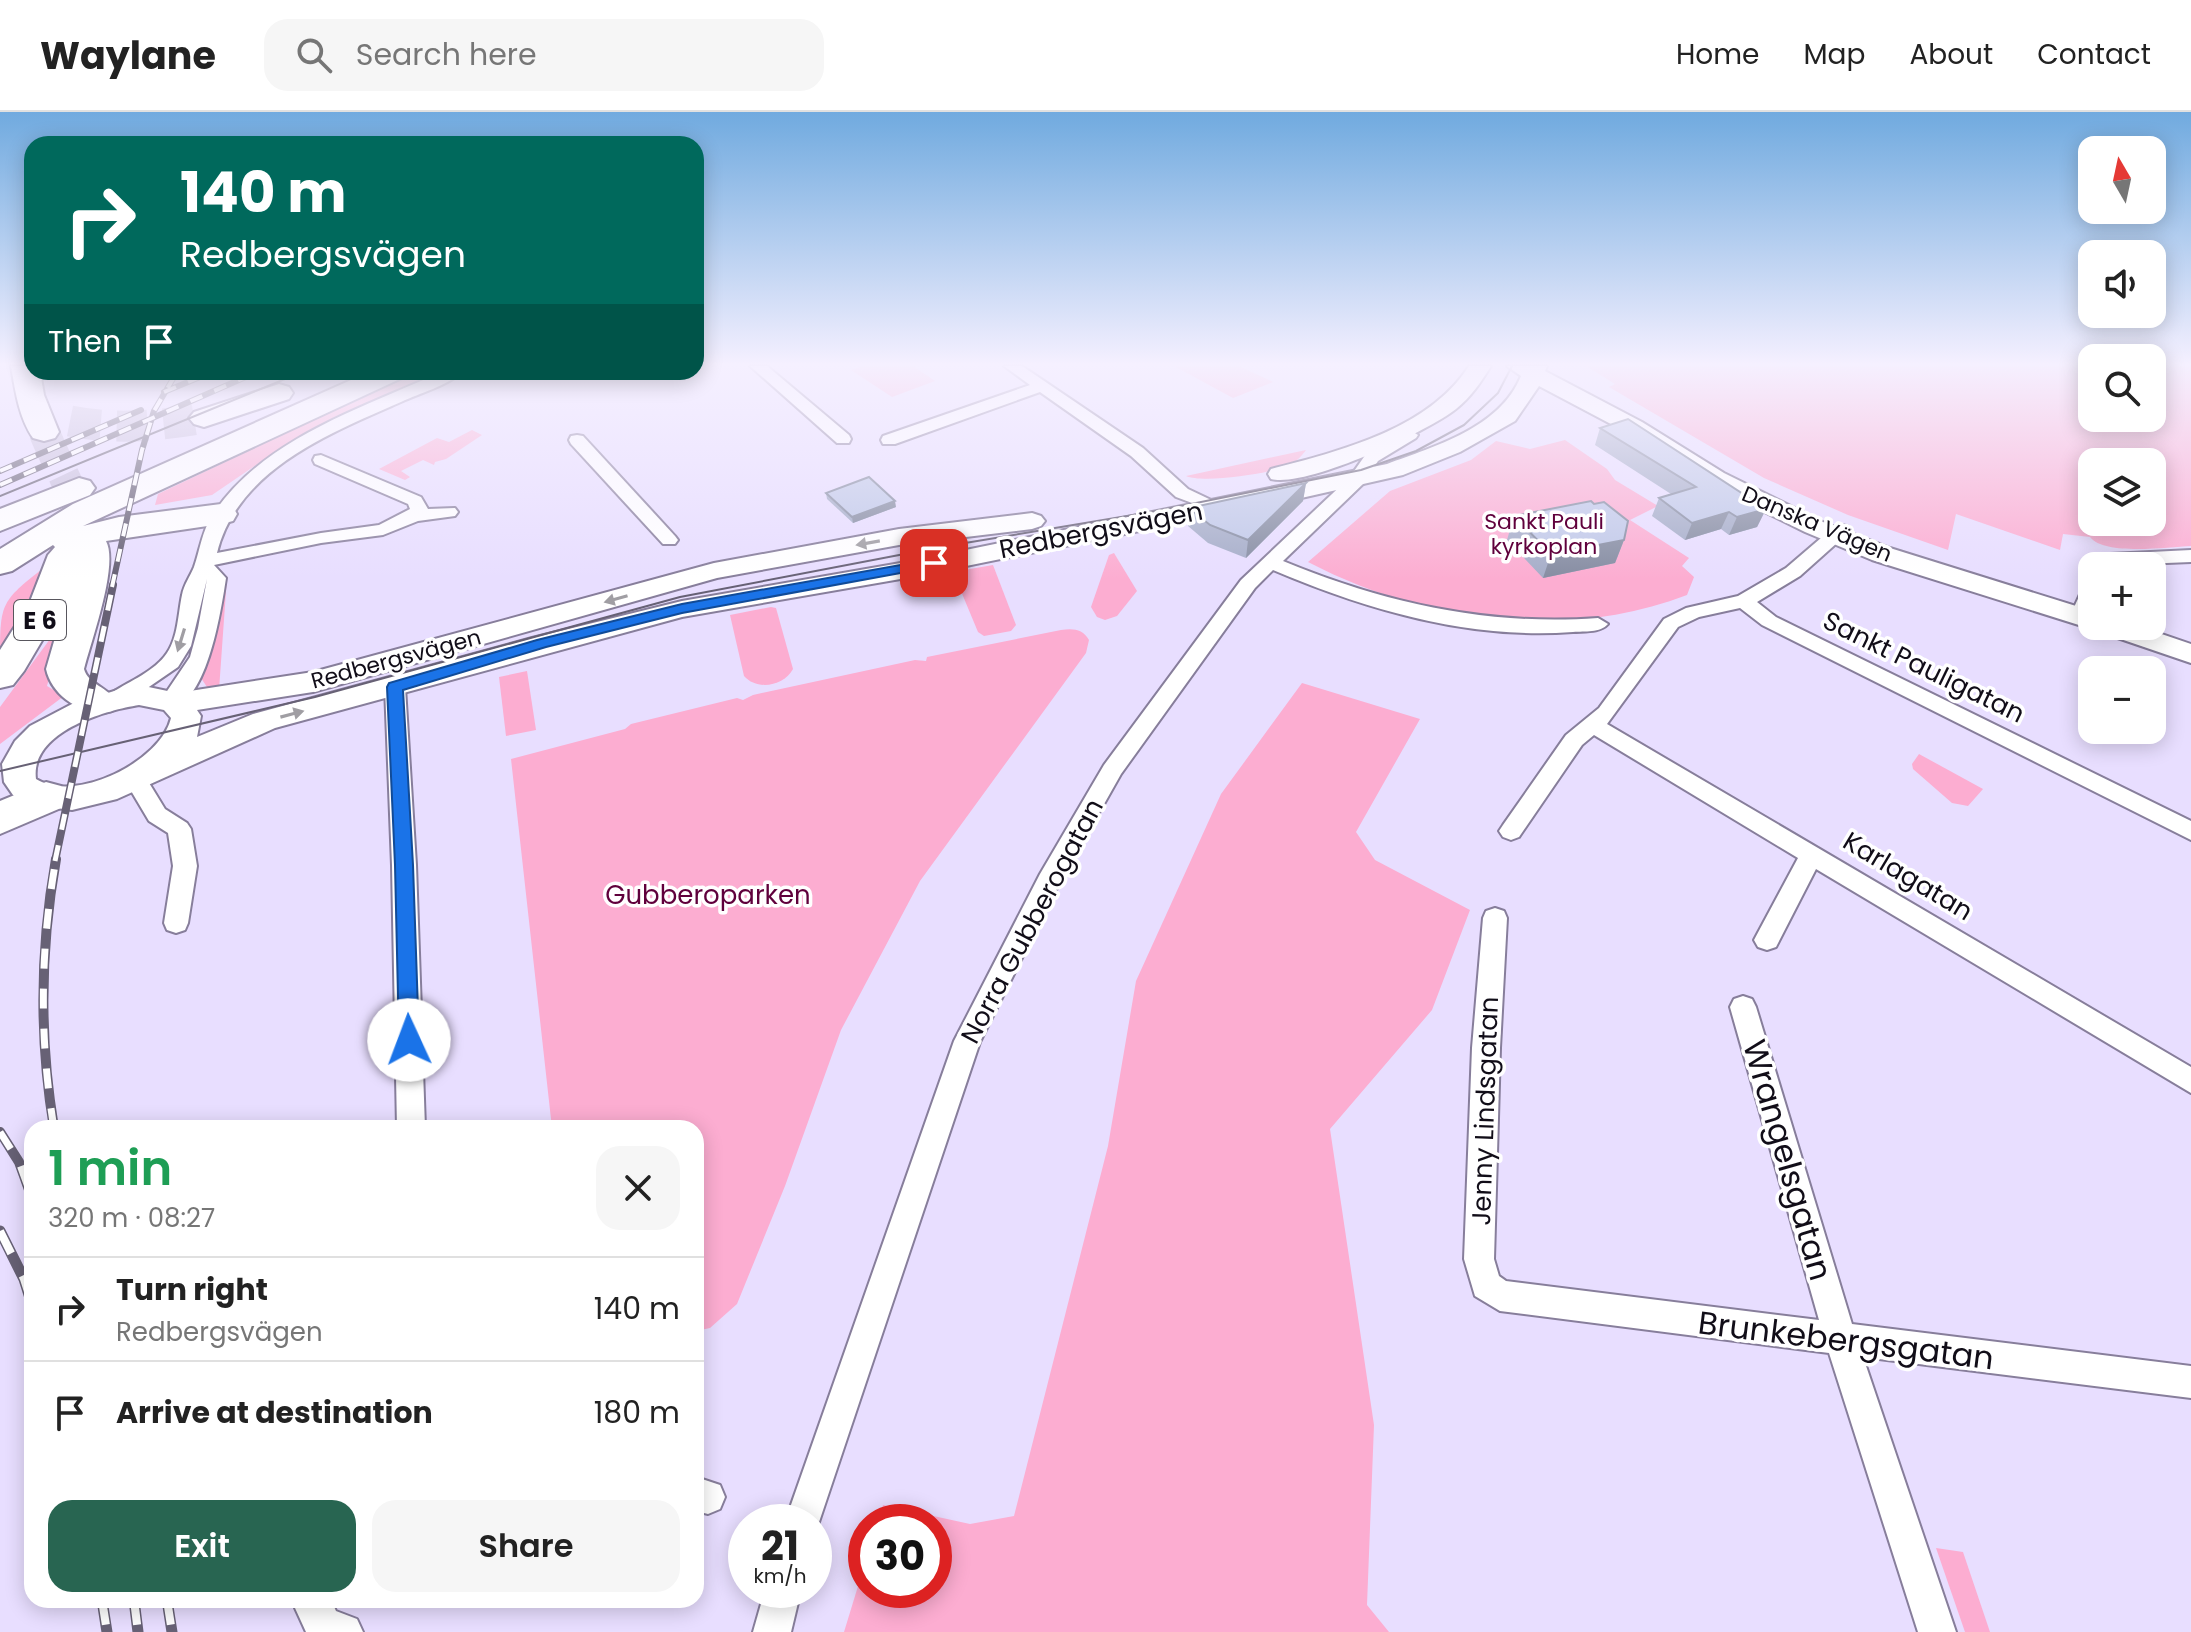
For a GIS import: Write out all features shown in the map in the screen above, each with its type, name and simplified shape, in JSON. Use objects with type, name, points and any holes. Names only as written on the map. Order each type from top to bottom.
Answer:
[{"type":"highway","points":[[0,521],[182,437]]},
{"type":"highway","points":[[0,538],[184,437]]},
{"type":"highway","points":[[0,564],[85,511],[249,437]]},
{"type":"highway","points":[[70,548],[103,515],[256,437]]},
{"type":"highway","points":[[0,590],[105,530],[221,514]]},
{"type":"highway","points":[[162,522],[194,532],[205,558]]},
{"type":"highway","points":[[70,548],[91,573],[65,669],[66,679],[71,685],[109,699]]},
{"type":"highway","name":"E 6","points":[[0,676],[45,611],[70,548]]},
{"type":"highway","points":[[0,819],[22,788]]},
{"type":"street","points":[[109,699],[171,662],[180,648],[194,583],[221,514],[252,479],[287,453],[320,437]]},
{"type":"street","points":[[889,440],[898,437]]},
{"type":"street","points":[[1115,437],[1137,452],[1182,493],[1219,508]]},
{"type":"street","name":"Redbergsvägen","points":[[1319,464],[1316,455],[1323,449],[1354,437]]},
{"type":"street","name":"Redbergsvägen","points":[[0,752],[35,737],[70,713],[109,699],[148,695],[174,702],[313,682],[714,571],[899,537],[1055,518],[1182,493],[1319,464],[1387,437]]},
{"type":"street","name":"Norra Gubberogatan","points":[[809,1504],[967,1041],[1049,880],[1112,770],[1214,628],[1270,562],[1358,479],[1361,470],[1373,456],[1406,437]]},
{"type":"street","name":"Redbergsvägen","points":[[35,737],[16,767],[22,788],[81,796],[172,764],[218,739],[264,721],[542,644],[682,609],[912,569],[1358,479],[1442,452],[1469,437]]},
{"type":"street","name":"Danska Vägen","points":[[1650,437],[1715,478],[1881,554],[2078,607]]},
{"type":"street","points":[[577,440],[669,540]]},
{"type":"street","points":[[321,460],[415,501],[419,509],[414,516]]},
{"type":"street","points":[[1319,464],[1358,479]]},
{"type":"street","points":[[1288,494],[1305,500],[1320,515]]},
{"type":"street","points":[[205,558],[383,530],[414,516],[449,512]]},
{"type":"street","points":[[1511,831],[1574,740],[1607,713],[1671,623],[1693,612],[1744,601],[1793,572],[1838,533]]},
{"type":"street","points":[[2166,558],[2191,556]]},
{"type":"street","points":[[174,702],[192,679],[206,640],[217,578],[205,558]]},
{"type":"street","points":[[1270,562],[1347,593],[1434,615],[1517,626],[1598,624]]},
{"type":"street","name":"Sankt Pauligatan","points":[[1744,601],[1769,621],[2191,831]]},
{"type":"street","points":[[2166,636],[2191,644]]},
{"type":"street","points":[[2150,640],[2191,654]]},
{"type":"street","points":[[395,687],[404,865],[411,1120]]},
{"type":"street","name":"Redbergsvägen","points":[[143,774],[175,749],[184,734],[185,712],[174,702]]},
{"type":"street","name":"Karlagatan","points":[[1593,725],[2191,1081]]},
{"type":"street","points":[[143,774],[157,815],[179,829],[185,866],[176,923]]},
{"type":"street","points":[[1767,940],[1812,853]]},
{"type":"street","name":"Jenny Lindsgatan","points":[[1495,918],[1486,1048],[1479,1259],[1486,1285],[1500,1296]]},
{"type":"street","name":"Wrangelsgatan","points":[[1743,1007],[1841,1339],[1937,1632]]},
{"type":"street","name":"Brunkebergsgatan","points":[[1500,1296],[2191,1382]]},
{"type":"street","points":[[313,1608],[324,1627],[344,1632]]},
{"type":"street","points":[[772,1632],[778,1608]]},
{"type":"green space","points":[[278,437],[302,437],[212,495],[155,505],[158,494]]},
{"type":"green space","points":[[459,437],[479,437],[434,465],[423,460],[401,471],[410,477],[405,480],[379,469],[437,438],[449,442]]},
{"type":"green space","points":[[1694,437],[2191,437],[2191,546],[2152,549],[2109,547],[2081,536],[2166,536],[2166,448],[2078,448],[2078,536],[2063,534],[2060,550],[1956,514],[1948,550],[1848,515],[1764,478]]},
{"type":"green space","name":"Sankt Pauli kyrkoplan","points":[[1565,440],[1607,469],[1615,480],[1658,506],[1630,520],[1689,558],[1682,566],[1694,577],[1687,595],[1640,610],[1592,618],[1544,621],[1495,619],[1399,599],[1352,583],[1308,562],[1390,491],[1471,460],[1496,441],[1530,449]]},
{"type":"green space","points":[[1306,450],[1292,464],[1271,471],[1208,479],[1186,476]]},
{"type":"green space","points":[[1114,553],[1137,591],[1117,616],[1105,620],[1097,617],[1091,607],[1109,555]]},
{"type":"green space","points":[[993,565],[1016,625],[1011,631],[984,636],[978,632],[953,572]]},
{"type":"green space","points":[[42,569],[35,594],[0,654],[1,624],[6,604]]},
{"type":"green space","points":[[227,577],[219,690],[207,687],[201,678],[214,644],[223,582]]},
{"type":"green space","points":[[71,594],[47,686],[64,696],[0,744],[0,707],[53,635]]},
{"type":"green space","points":[[776,608],[793,669],[777,683],[756,684],[744,676],[730,615]]},
{"type":"green space","name":"Gubberoparken","points":[[1061,630],[1081,631],[1089,640],[1086,653],[920,881],[841,1030],[785,1186],[737,1304],[710,1328],[704,1329],[704,1120],[551,1120],[511,759],[625,729],[631,724],[737,698],[743,700],[753,695],[915,660],[926,661],[927,657]]},
{"type":"green space","points":[[527,671],[536,730],[506,736],[499,677]]},
{"type":"green space","points":[[1302,683],[1420,719],[1356,832],[1375,860],[1470,910],[1432,1010],[1330,1129],[1374,1425],[1367,1605],[1389,1632],[844,1632],[851,1608],[952,1608],[952,1520],[970,1524],[1014,1516],[1108,1146],[1136,981],[1221,794]]},
{"type":"green space","points":[[1919,754],[1983,789],[1968,806],[1952,803],[1913,769],[1912,764]]},
{"type":"green space","points":[[1936,1548],[1963,1552],[1990,1632],[1965,1632]]},
{"type":"building","points":[[1615,437],[1655,437],[1766,509],[1737,517],[1729,512],[1692,523],[1659,498],[1696,487]]},
{"type":"building","points":[[869,477],[895,501],[852,517],[826,493]]},
{"type":"building","points":[[1306,483],[1248,540],[1210,525],[1189,508]]},
{"type":"building","points":[[1591,501],[1594,504],[1604,502],[1628,521],[1624,540],[1551,554],[1514,516]]},
{"type":"tunnel","points":[[46,437],[92,545]]},
{"type":"tram line","points":[[0,496],[144,437]]},
{"type":"tram line","points":[[0,771],[315,697],[680,597],[941,547],[1151,512],[1361,470],[1416,451],[1442,437]]},
{"type":"railway","points":[[0,471],[79,437]]},
{"type":"railway","points":[[0,485],[109,437]]},
{"type":"railway","points":[[112,587],[146,437]]},
{"type":"railway","points":[[55,861],[113,585]]},
{"type":"railway","points":[[53,1120],[43,994],[47,926],[56,859]]},
{"type":"railway","points":[[0,1132],[24,1176]]},
{"type":"railway","points":[[0,1231],[24,1279]]},
{"type":"railway","points":[[103,1608],[107,1632]]},
{"type":"railway","points":[[135,1608],[138,1632]]},
{"type":"railway","points":[[168,1608],[172,1632]]},
{"type":"route","points":[[409,1040],[395,687],[542,644],[682,609],[934,563]]}]
